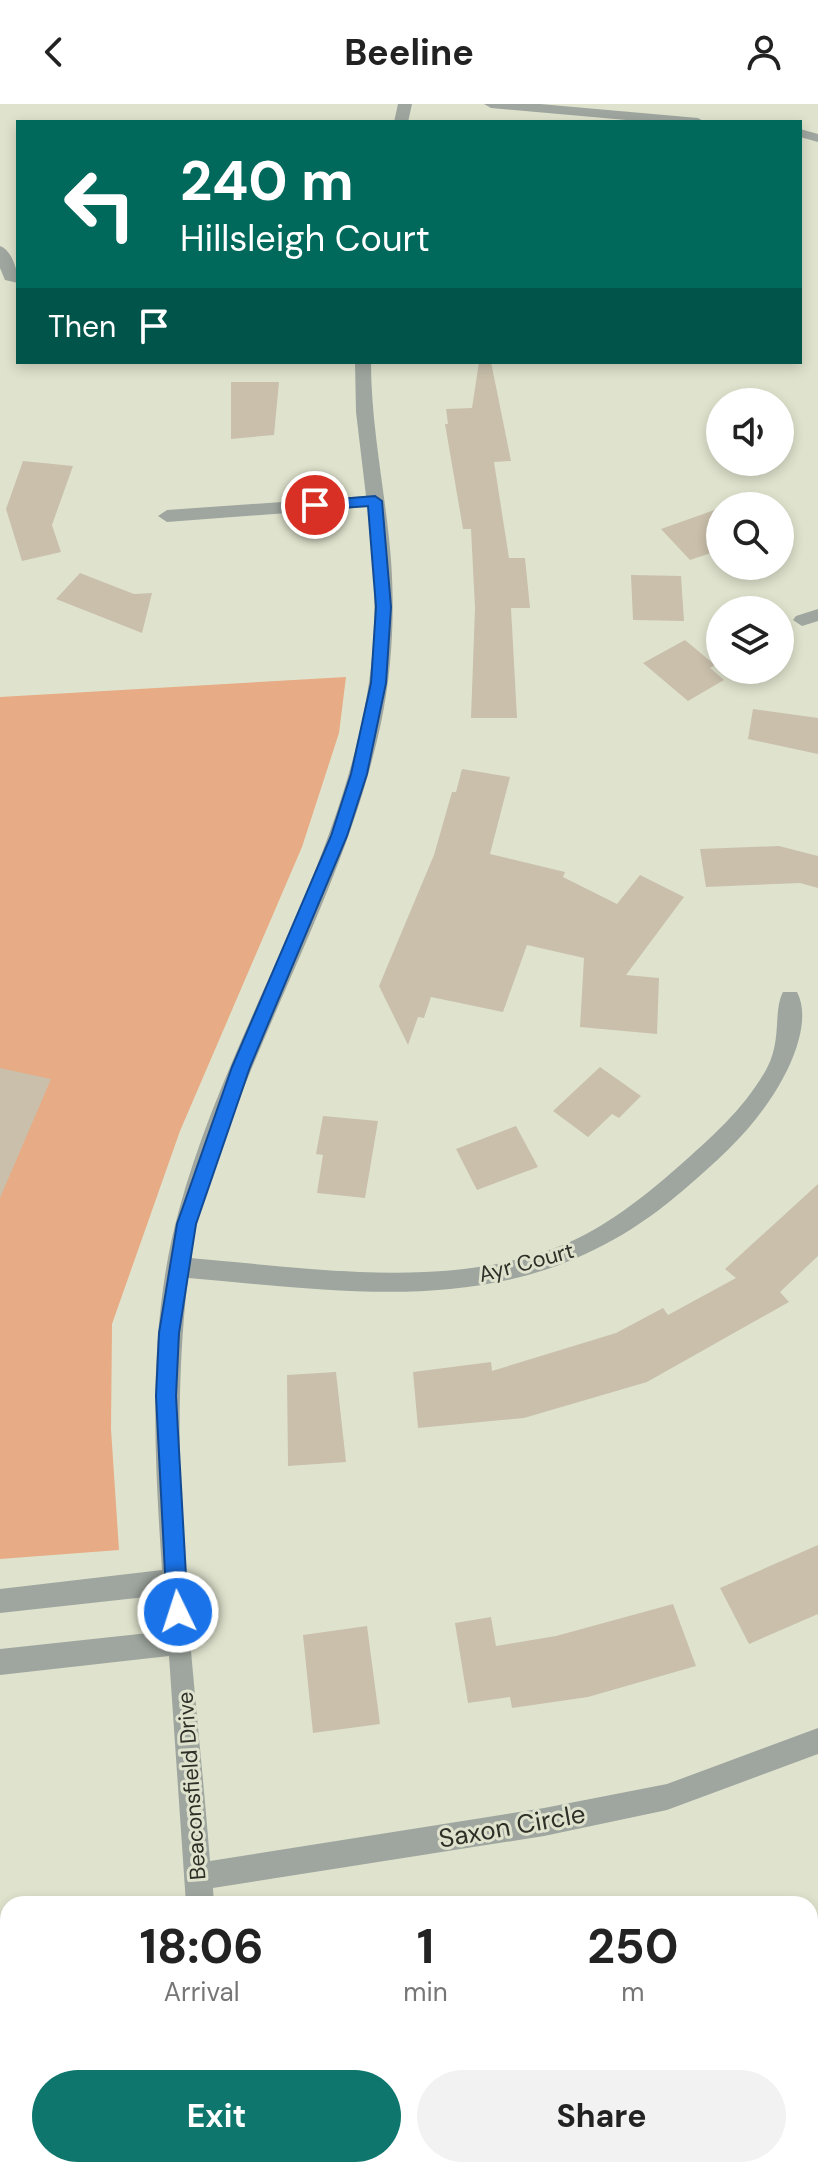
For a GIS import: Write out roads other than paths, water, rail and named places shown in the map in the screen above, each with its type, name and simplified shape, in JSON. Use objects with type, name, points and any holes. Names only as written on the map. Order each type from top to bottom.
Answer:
[{"type":"street","points":[[491,104],[675,120]]},
{"type":"street","points":[[0,251],[10,281]]},
{"type":"street","name":"Beaconsfield Drive","points":[[199,1891],[175,1581],[166,1396],[177,1267],[186,1224],[214,1138],[322,880],[359,774],[379,683],[383,646],[381,557],[364,419],[363,364]]},
{"type":"street","points":[[167,516],[375,501]]},
{"type":"street","name":"Ayr Court","points":[[177,1267],[424,1282],[471,1277],[570,1253],[648,1209],[723,1141],[780,1066],[789,1038],[790,998]]},
{"type":"street","points":[[0,1601],[175,1581]]},
{"type":"street","points":[[0,1662],[180,1642]]},
{"type":"street","name":"Saxon Circle","points":[[199,1891],[667,1797],[818,1741]]}]
